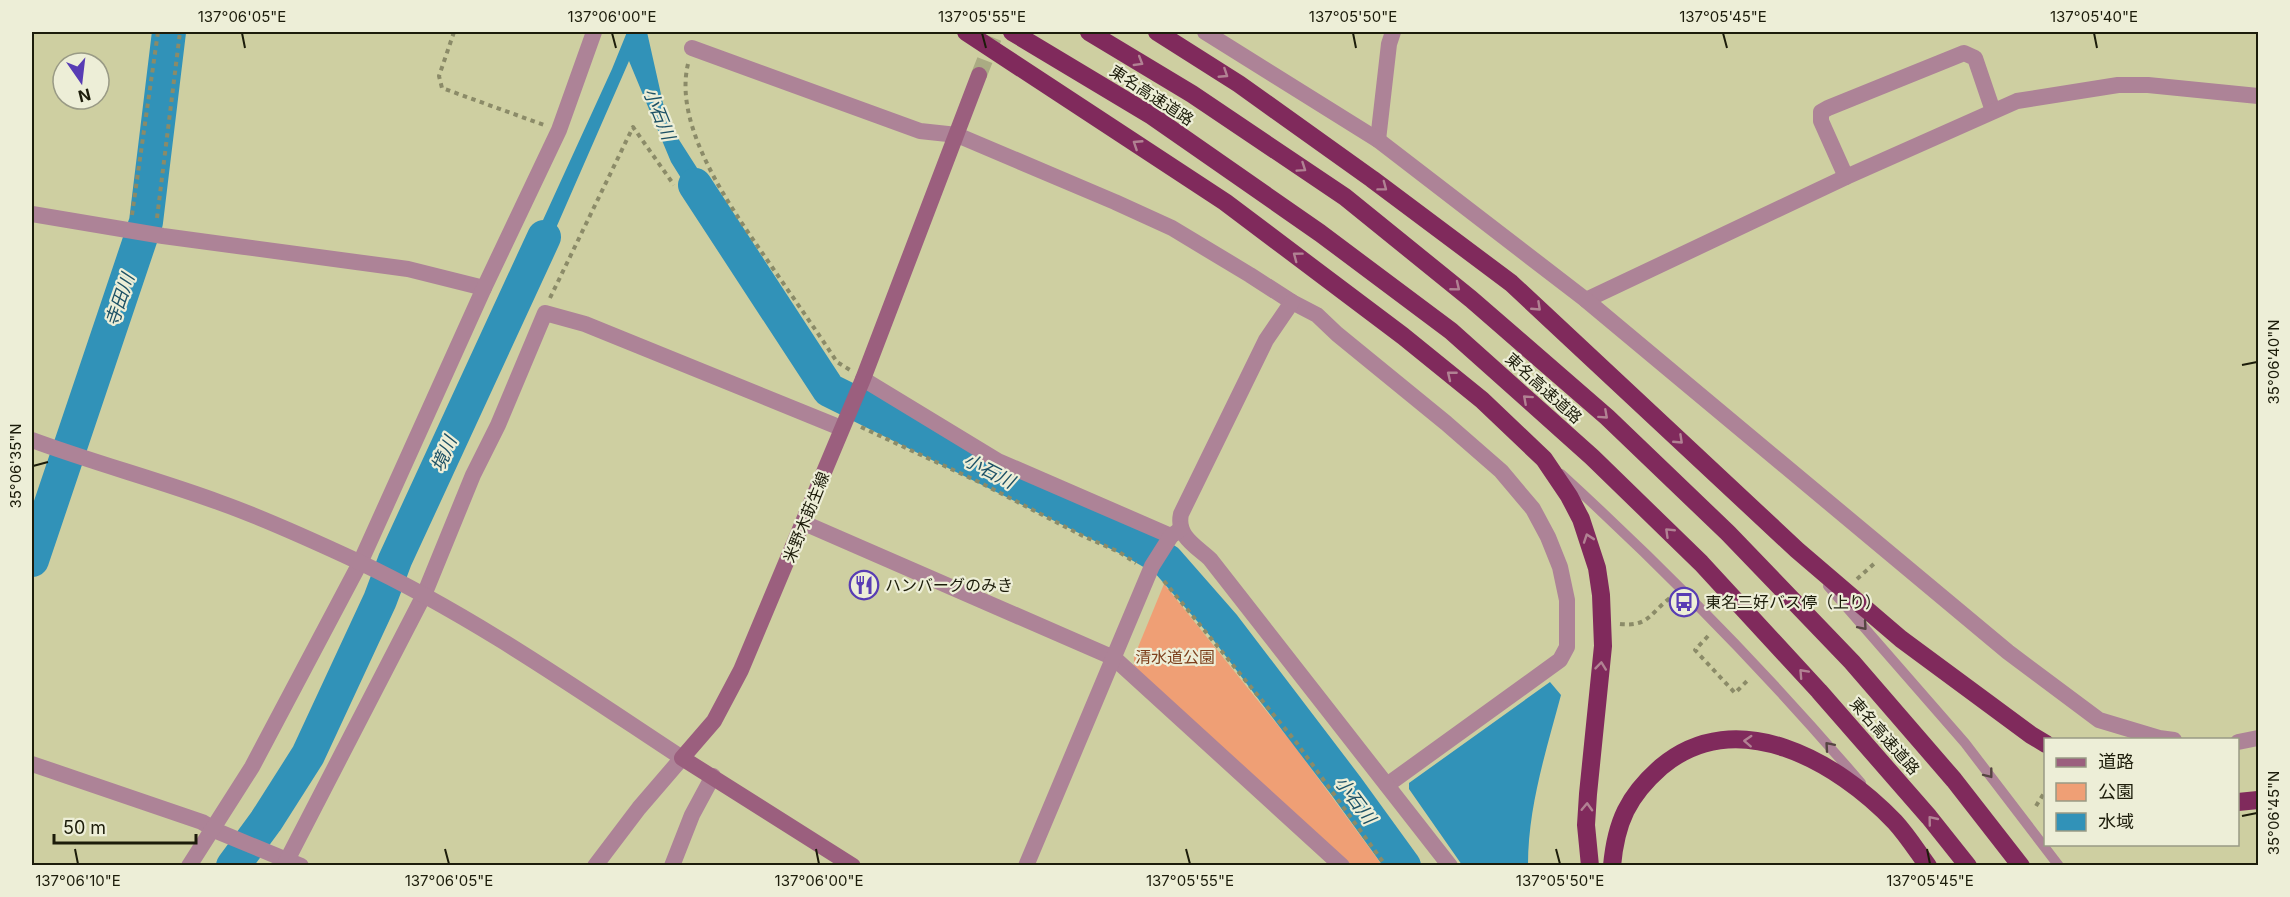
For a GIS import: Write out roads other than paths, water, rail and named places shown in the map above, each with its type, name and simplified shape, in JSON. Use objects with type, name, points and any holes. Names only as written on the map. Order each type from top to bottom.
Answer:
[{"type":"highway","points":[[966,32],[1225,202],[1403,336],[1482,400],[1544,459],[1569,496],[1581,519],[1597,568],[1601,595],[1603,646],[1587,814],[1590,866]]},
{"type":"highway","name":"東名高速道路","points":[[1012,32],[1152,116],[1320,233],[1450,331],[1592,457],[1701,563],[1819,691],[1929,817],[1968,866]]},
{"type":"highway","name":"東名高速道路","points":[[1089,32],[1192,94],[1345,198],[1471,299],[1607,417],[1728,533],[1852,662],[1954,780],[2020,866]]},
{"type":"highway","points":[[1157,32],[1239,84],[1372,179],[1511,283],[1797,550],[1901,639],[2044,743]]},
{"type":"highway","points":[[1612,866],[1618,825],[1630,800],[1647,780],[1668,762],[1691,749],[1719,742],[1742,740],[1767,742],[1788,748],[1816,760],[1842,776],[1895,822],[1928,866]]},
{"type":"highway","points":[[2239,802],[2259,800]]},
{"type":"main road","name":"米野木莇生線","points":[[682,758],[714,721],[741,670],[862,379],[979,75]]},
{"type":"main road","points":[[682,758],[853,866]]},
{"type":"street","points":[[189,866],[216,830],[252,767],[360,562],[484,288],[559,130],[594,32]]},
{"type":"street","points":[[1205,32],[1378,140],[1586,300],[2008,652],[2099,720],[2159,738]]},
{"type":"street","points":[[1378,140],[1389,44],[1393,32]]},
{"type":"street","points":[[692,48],[920,131],[957,135],[1105,197],[1172,228],[1317,315],[1501,471],[1533,509],[1560,567],[1567,600],[1567,646],[1560,660],[1387,785]]},
{"type":"street","points":[[1846,177],[1821,121],[1821,112],[1828,108],[1964,53],[1975,58],[1993,111]]},
{"type":"street","points":[[1586,300],[1846,177],[2017,101],[2118,85],[2148,85],[2259,96]]},
{"type":"street","points":[[32,214],[159,235],[408,268],[484,288]]},
{"type":"street","points":[[1026,866],[1151,569],[1172,537],[1266,340],[1292,302]]},
{"type":"street","points":[[32,764],[202,822],[289,862],[424,595],[473,475],[498,425],[545,313],[585,324],[843,425]]},
{"type":"street","points":[[862,379],[998,461],[1172,537],[1185,537],[1210,559],[1450,866]]},
{"type":"street","points":[[32,440],[222,503],[360,562],[424,595],[554,674],[682,758],[639,808],[595,866]]},
{"type":"street","points":[[804,523],[1113,658],[1342,866]]},
{"type":"street","points":[[2239,742],[2259,738]]},
{"type":"street","points":[[672,866],[692,815],[713,776]]},
{"type":"lane","points":[[1544,459],[1605,514],[1740,650],[1816,731],[1895,822]]},
{"type":"lane","points":[[1797,550],[1965,743],[2059,866]]},
{"type":"water","points":[[627,32],[647,32],[667,121],[729,218],[714,231],[671,162],[629,61],[532,283],[517,277],[612,69]]},
{"type":"water","points":[[1550,682],[1561,695],[1534,800],[1528,865],[1462,865],[1409,789],[1409,783]]},
{"type":"waterway","name":"寺田川","points":[[32,560],[146,222],[169,32]]},
{"type":"waterway","name":"小石川","points":[[695,185],[829,390],[1131,540],[1167,561],[1224,626],[1404,866]]},
{"type":"waterway","name":"境川","points":[[233,866],[266,821],[308,755],[544,237]]},
{"type":"tunnel","points":[[979,75],[996,32]]},
{"type":"place","name":"ハンバーグのみき","points":[[864,585]]},
{"type":"place","name":"東名三好バス停（上り）","points":[[1684,602]]},
{"type":"park label","name":"清水道公園","points":[[1175,657]]}]
